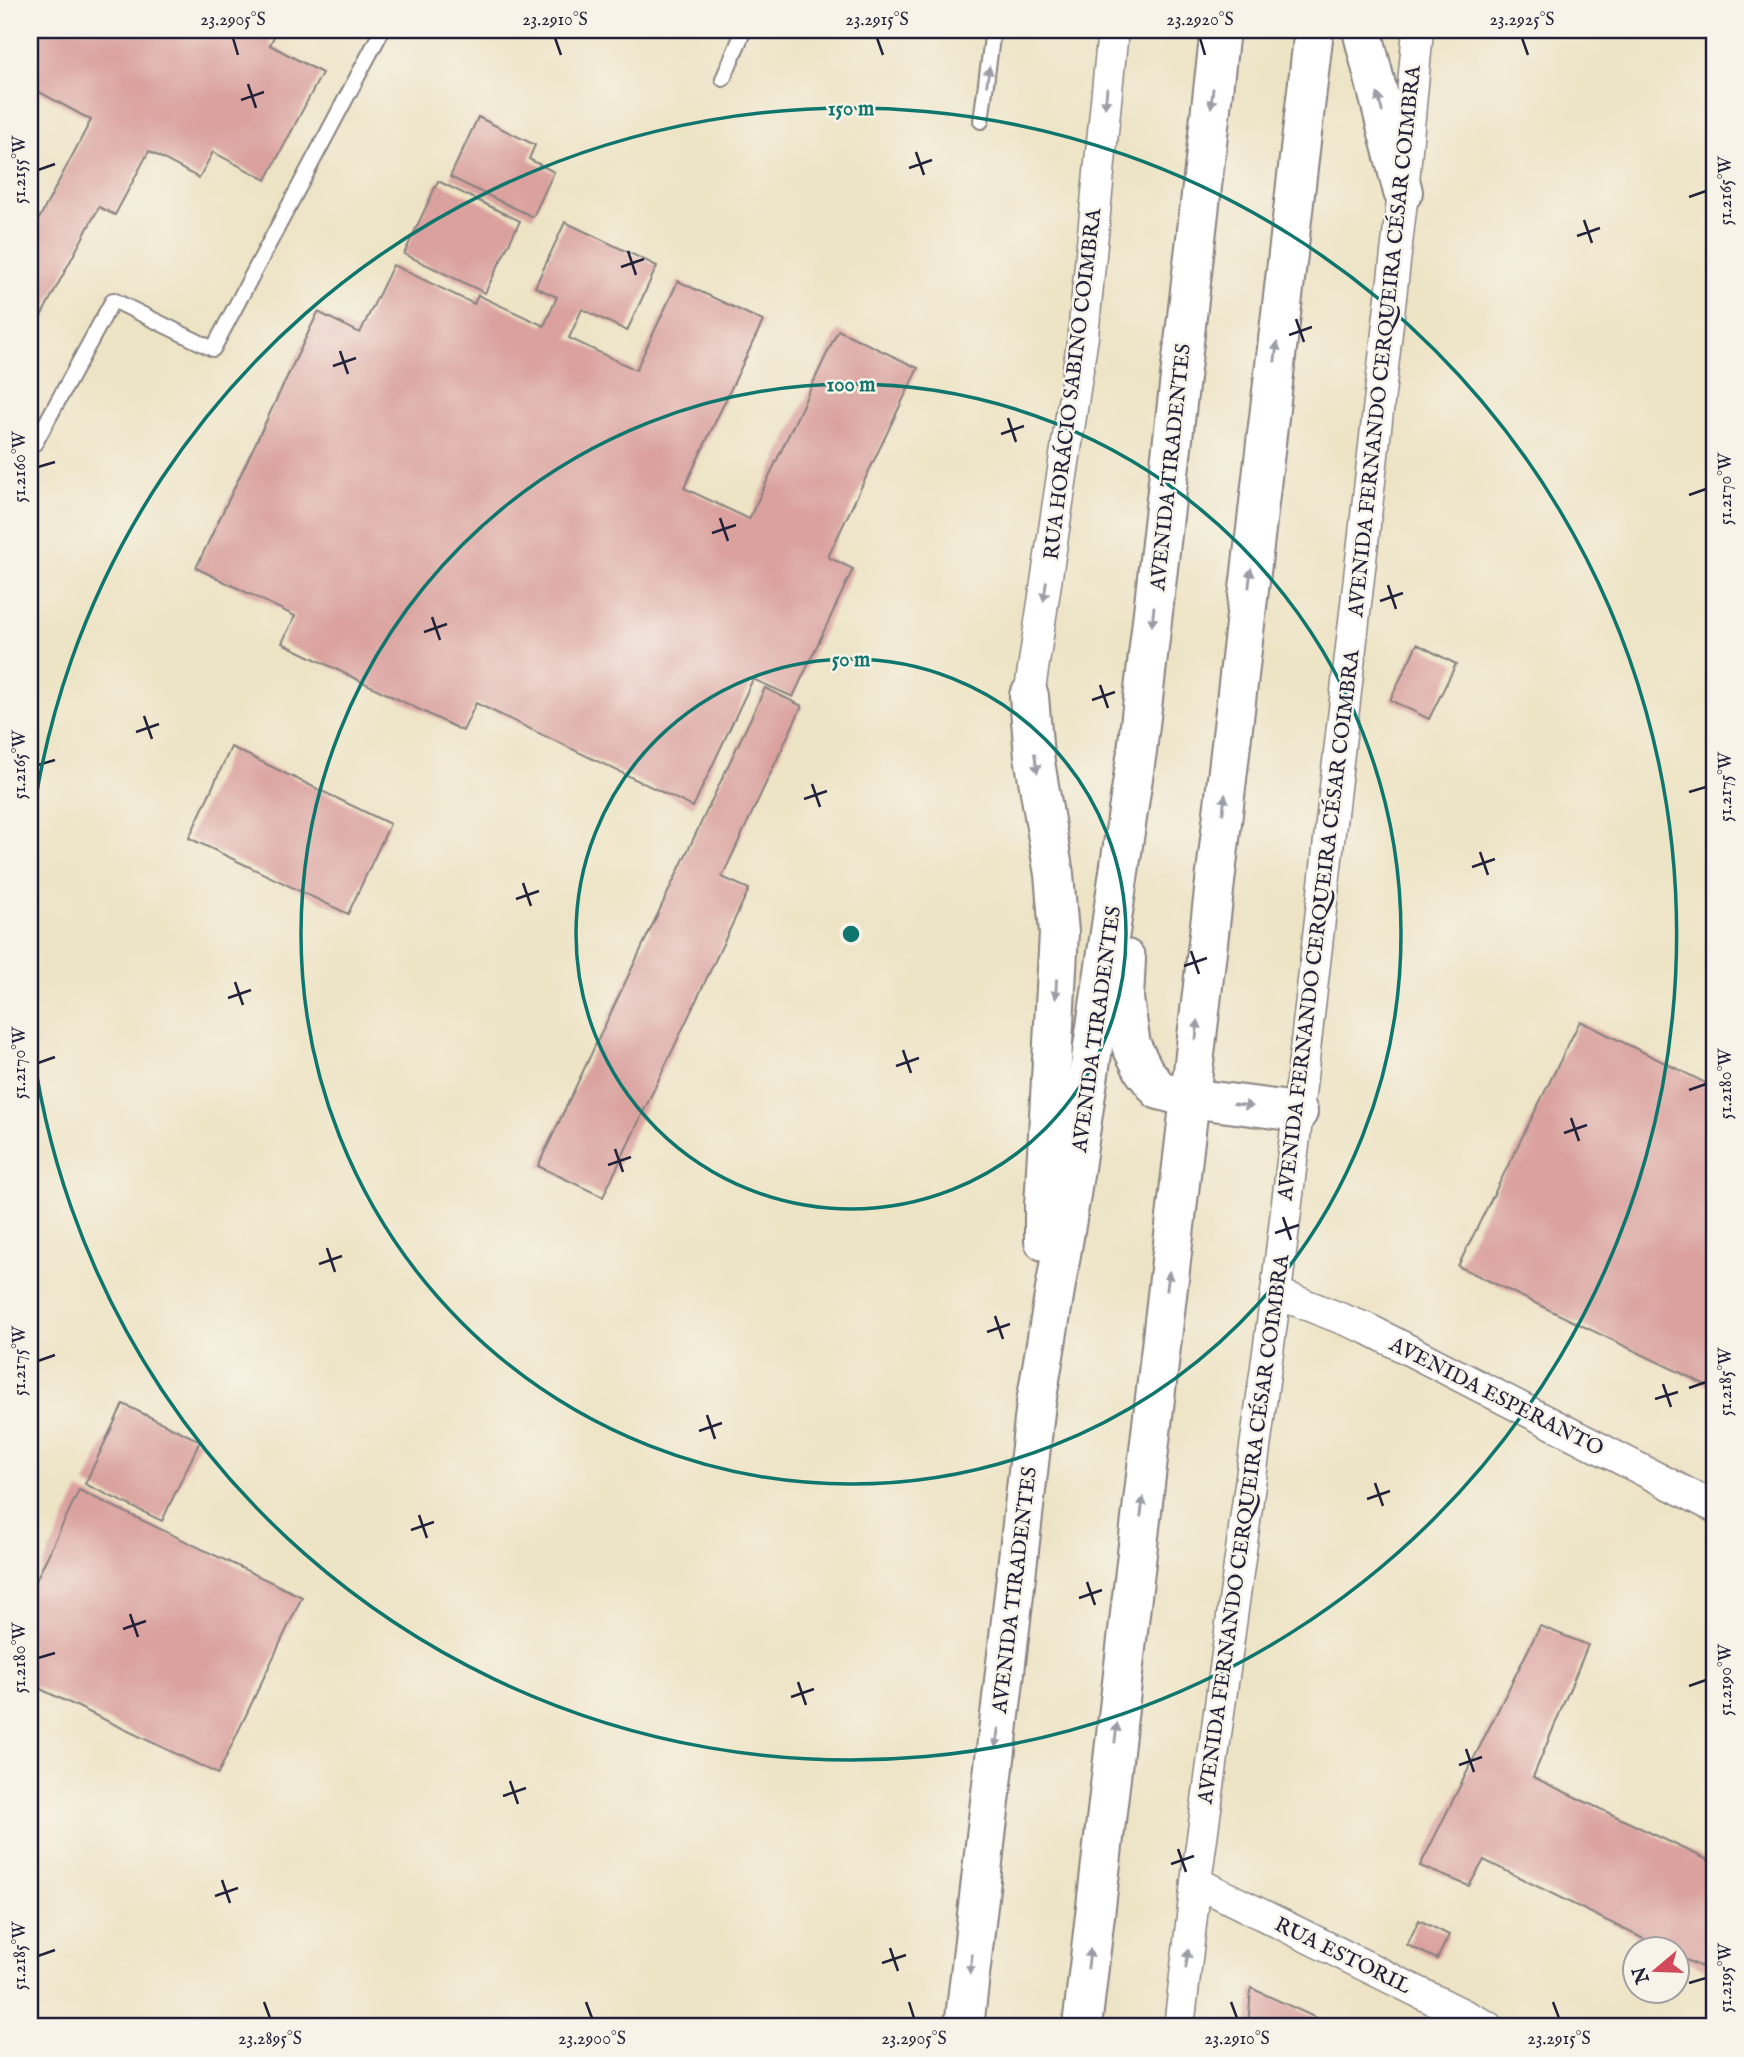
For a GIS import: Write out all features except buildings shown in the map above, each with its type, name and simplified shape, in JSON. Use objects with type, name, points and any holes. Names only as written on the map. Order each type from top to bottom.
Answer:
[{"type":"highway","name":"AVENIDA TIRADENTES","points":[[964,2027],[1036,1403],[1070,1201],[1137,751],[1220,30]]},
{"type":"highway","points":[[1082,2027],[1314,30]]},
{"type":"highway","points":[[1362,30],[1403,192]]},
{"type":"highway","points":[[1029,696],[1034,756],[1054,873],[1059,933],[1044,1208],[1046,1334]]},
{"type":"highway","points":[[1137,751],[1124,999],[1130,1045],[1144,1071],[1159,1090],[1189,1098],[1298,1112]]},
{"type":"street","name":"RUA HORÁCIO SABINO COIMBRA","points":[[1029,696],[1083,337],[1113,30]]},
{"type":"street","name":"AVENIDA FERNANDO CERQUEIRA CÉSAR COIMBRA","points":[[1179,2027],[1298,1112],[1403,192],[1418,30]]},
{"type":"street","name":"AVENIDA ESPERANTO","points":[[1276,1293],[1368,1329],[1714,1507]]},
{"type":"street","name":"RUA ESTORIL","points":[[1196,1882],[1489,2027]]},
{"type":"lane","points":[[723,79],[744,30]]},
{"type":"lane","points":[[981,121],[993,30]]},
{"type":"lane","points":[[30,440],[35,443],[113,299],[213,349],[379,36]]}]
